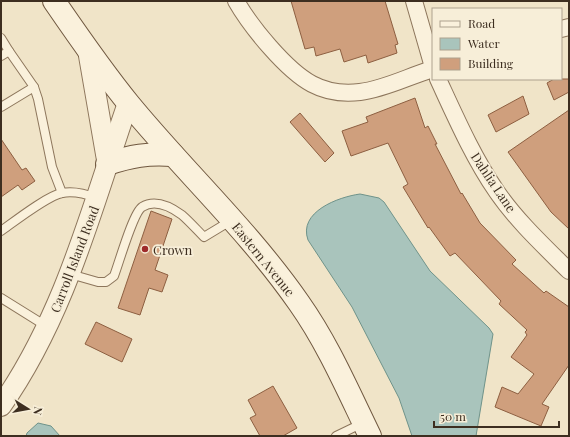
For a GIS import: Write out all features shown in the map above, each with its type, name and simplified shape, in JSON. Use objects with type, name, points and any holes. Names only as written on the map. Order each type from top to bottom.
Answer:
[{"type":"main road","name":"Eastern Avenue","points":[[54,1],[88,50],[128,103],[232,220],[300,304],[322,342],[367,429]]},
{"type":"main road","points":[[107,164],[129,157],[150,153],[173,155]]},
{"type":"street","points":[[236,1],[250,22],[276,52],[311,84],[324,89],[344,93],[362,92],[432,68]]},
{"type":"street","points":[[414,1],[432,64]]},
{"type":"street","points":[[88,50],[107,164]]},
{"type":"street","name":"Dahlia Lane","points":[[438,80],[476,159],[498,193],[522,223],[569,271]]},
{"type":"street","name":"Carroll Island Road","points":[[1,406],[25,369],[47,327],[70,274],[128,103]]},
{"type":"lane","points":[[1,38],[34,87],[38,99],[52,167],[62,193]]},
{"type":"lane","points":[[1,56],[9,51]]},
{"type":"lane","points":[[1,107],[34,87]]},
{"type":"lane","points":[[1,231],[47,200],[62,193],[85,194],[97,198]]},
{"type":"lane","points":[[70,274],[98,282],[106,282],[114,276],[135,217],[142,208],[155,203],[168,206],[182,215],[204,238],[232,220]]},
{"type":"lane","points":[[1,298],[47,327]]},
{"type":"lane","points":[[336,436],[367,429]]},
{"type":"water","points":[[360,194],[379,198],[384,202],[430,271],[489,328],[493,334],[476,436],[412,436],[399,398],[352,307],[308,240],[306,230],[309,221],[314,214],[331,202]]},
{"type":"water","points":[[38,423],[51,426],[60,436],[26,436],[27,433]]},
{"type":"building","points":[[291,1],[385,1],[398,44],[395,45],[397,53],[368,63],[366,55],[344,62],[340,49],[316,56],[314,47],[305,49]]},
{"type":"building","points":[[569,79],[569,92],[554,100],[547,83],[552,80]]},
{"type":"building","points":[[523,96],[529,114],[496,132],[488,115]]},
{"type":"building","points":[[415,98],[425,128],[428,126],[437,144],[435,144],[461,194],[462,193],[480,223],[516,260],[512,264],[544,293],[546,291],[569,307],[569,365],[542,404],[549,407],[541,426],[495,407],[502,387],[518,394],[534,374],[511,357],[527,335],[525,332],[527,330],[499,304],[501,301],[455,253],[450,256],[429,227],[428,228],[403,187],[408,184],[388,143],[351,156],[342,131],[368,122],[366,117]]},
{"type":"building","points":[[569,110],[569,229],[551,212],[508,152]]},
{"type":"building","points":[[300,113],[334,153],[325,162],[290,122]]},
{"type":"building","points":[[1,139],[22,170],[26,168],[35,181],[22,190],[18,185],[1,197]]},
{"type":"building","points":[[151,211],[172,219],[155,270],[168,275],[162,292],[149,288],[140,315],[118,308]]},
{"type":"building","points":[[96,322],[132,339],[122,362],[85,344]]},
{"type":"building","points":[[273,386],[297,428],[283,436],[260,436],[250,418],[256,415],[248,400]]},
{"type":"place","name":"Crown","points":[[145,249]]}]
